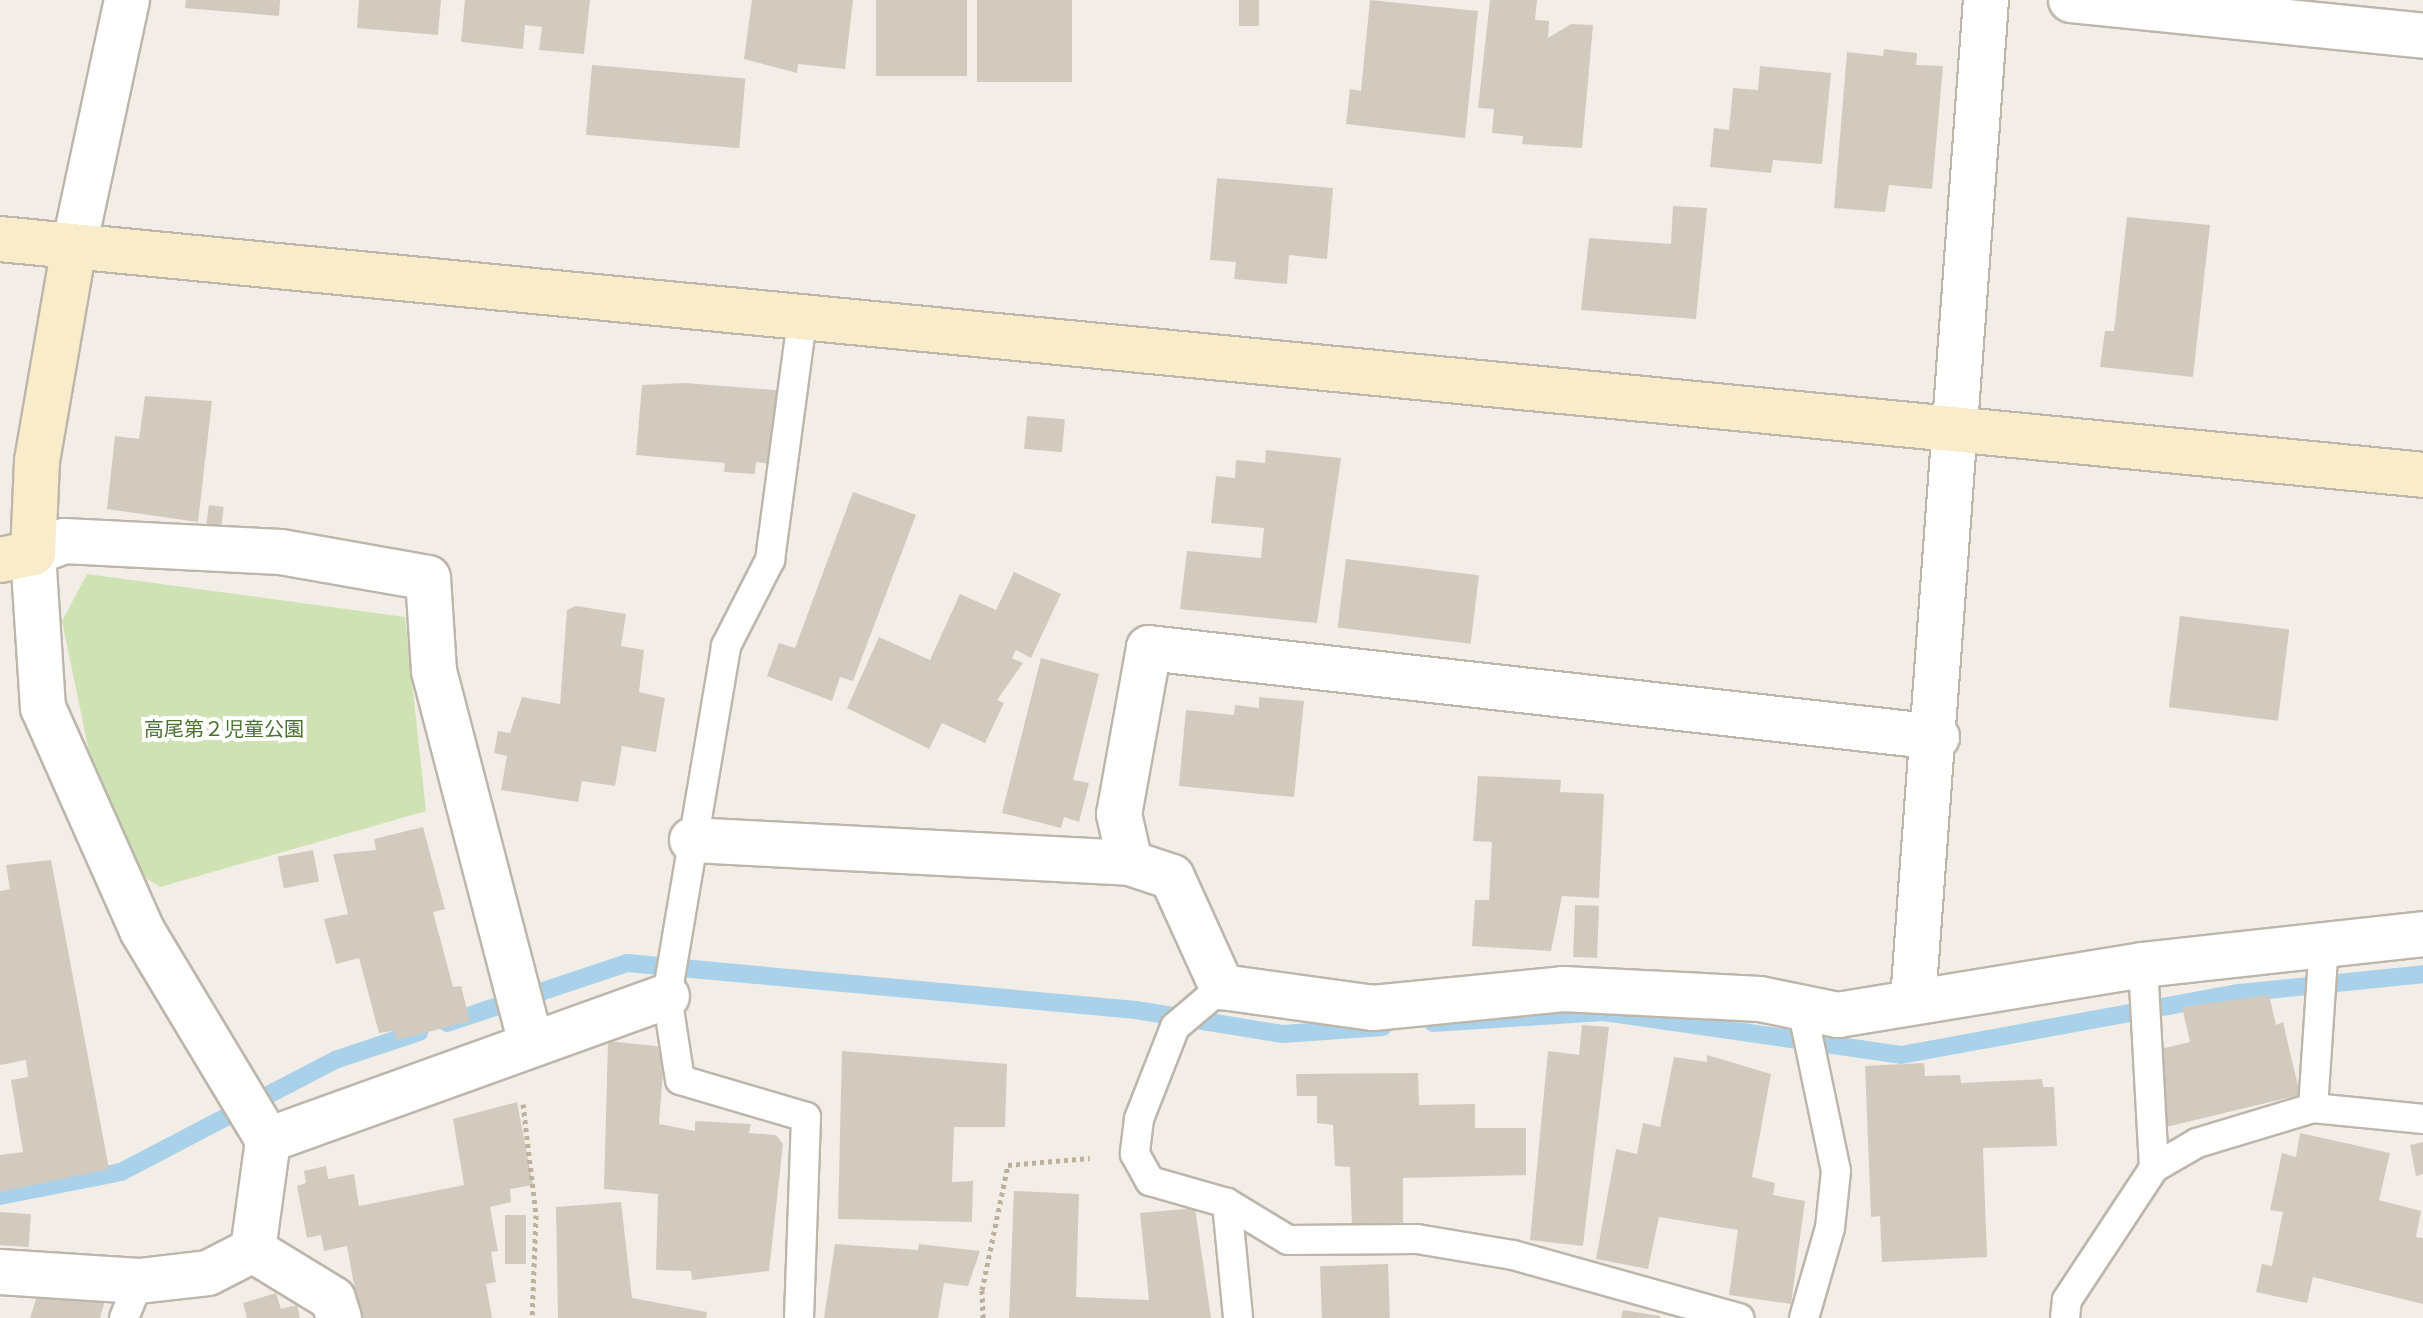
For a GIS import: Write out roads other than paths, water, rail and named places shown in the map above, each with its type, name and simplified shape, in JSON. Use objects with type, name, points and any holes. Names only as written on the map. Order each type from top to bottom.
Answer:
[{"type":"street","points":[[127,0],[74,247],[37,461],[17,556],[43,708],[142,930],[268,1140],[253,1250]]},
{"type":"street","points":[[1913,1001],[1937,737],[1986,0]]},
{"type":"street","points":[[2071,0],[2423,36]]},
{"type":"street","points":[[0,239],[2423,475]]},
{"type":"street","points":[[17,556],[64,541],[281,552],[428,578],[434,671],[530,1040]]},
{"type":"street","points":[[1130,863],[1119,814],[1149,648],[1937,737]]},
{"type":"street","points":[[692,840],[1130,863],[1172,877],[1222,987],[1373,1008],[1563,989],[1760,999],[1803,1013],[1838,1015],[2143,965],[2324,941],[2423,934]]},
{"type":"street","points":[[268,1140],[530,1040],[667,996]]},
{"type":"street","points":[[0,1272],[131,1300],[208,1273],[253,1250]]},
{"type":"street","points":[[253,1250],[333,1299],[339,1318]]},
{"type":"lane","points":[[799,1318],[806,1117],[680,1080],[667,996],[726,646],[770,560],[802,319]]},
{"type":"lane","points":[[2313,1108],[2324,941]]},
{"type":"lane","points":[[2143,965],[2154,1168]]},
{"type":"lane","points":[[1222,987],[1175,1027],[1139,1119],[1135,1154],[1150,1181],[1227,1203],[1288,1240],[1417,1239],[1513,1255],[1739,1318]]},
{"type":"lane","points":[[1803,1013],[1836,1171],[1830,1228],[1804,1318]]},
{"type":"lane","points":[[2065,1318],[2067,1300],[2154,1168],[2197,1143],[2313,1108],[2423,1119]]},
{"type":"lane","points":[[1227,1203],[1238,1318]]},
{"type":"waterway","points":[[447,1023],[627,963],[1136,1010],[1283,1034],[1383,1027]]},
{"type":"waterway","points":[[1433,1023],[1604,1012],[1901,1055],[2240,993],[2423,974]]},
{"type":"waterway","points":[[0,1196],[121,1172],[335,1060],[419,1032]]},
{"type":"park label","name":"高尾第２児童公園","points":[[224,728]]}]
